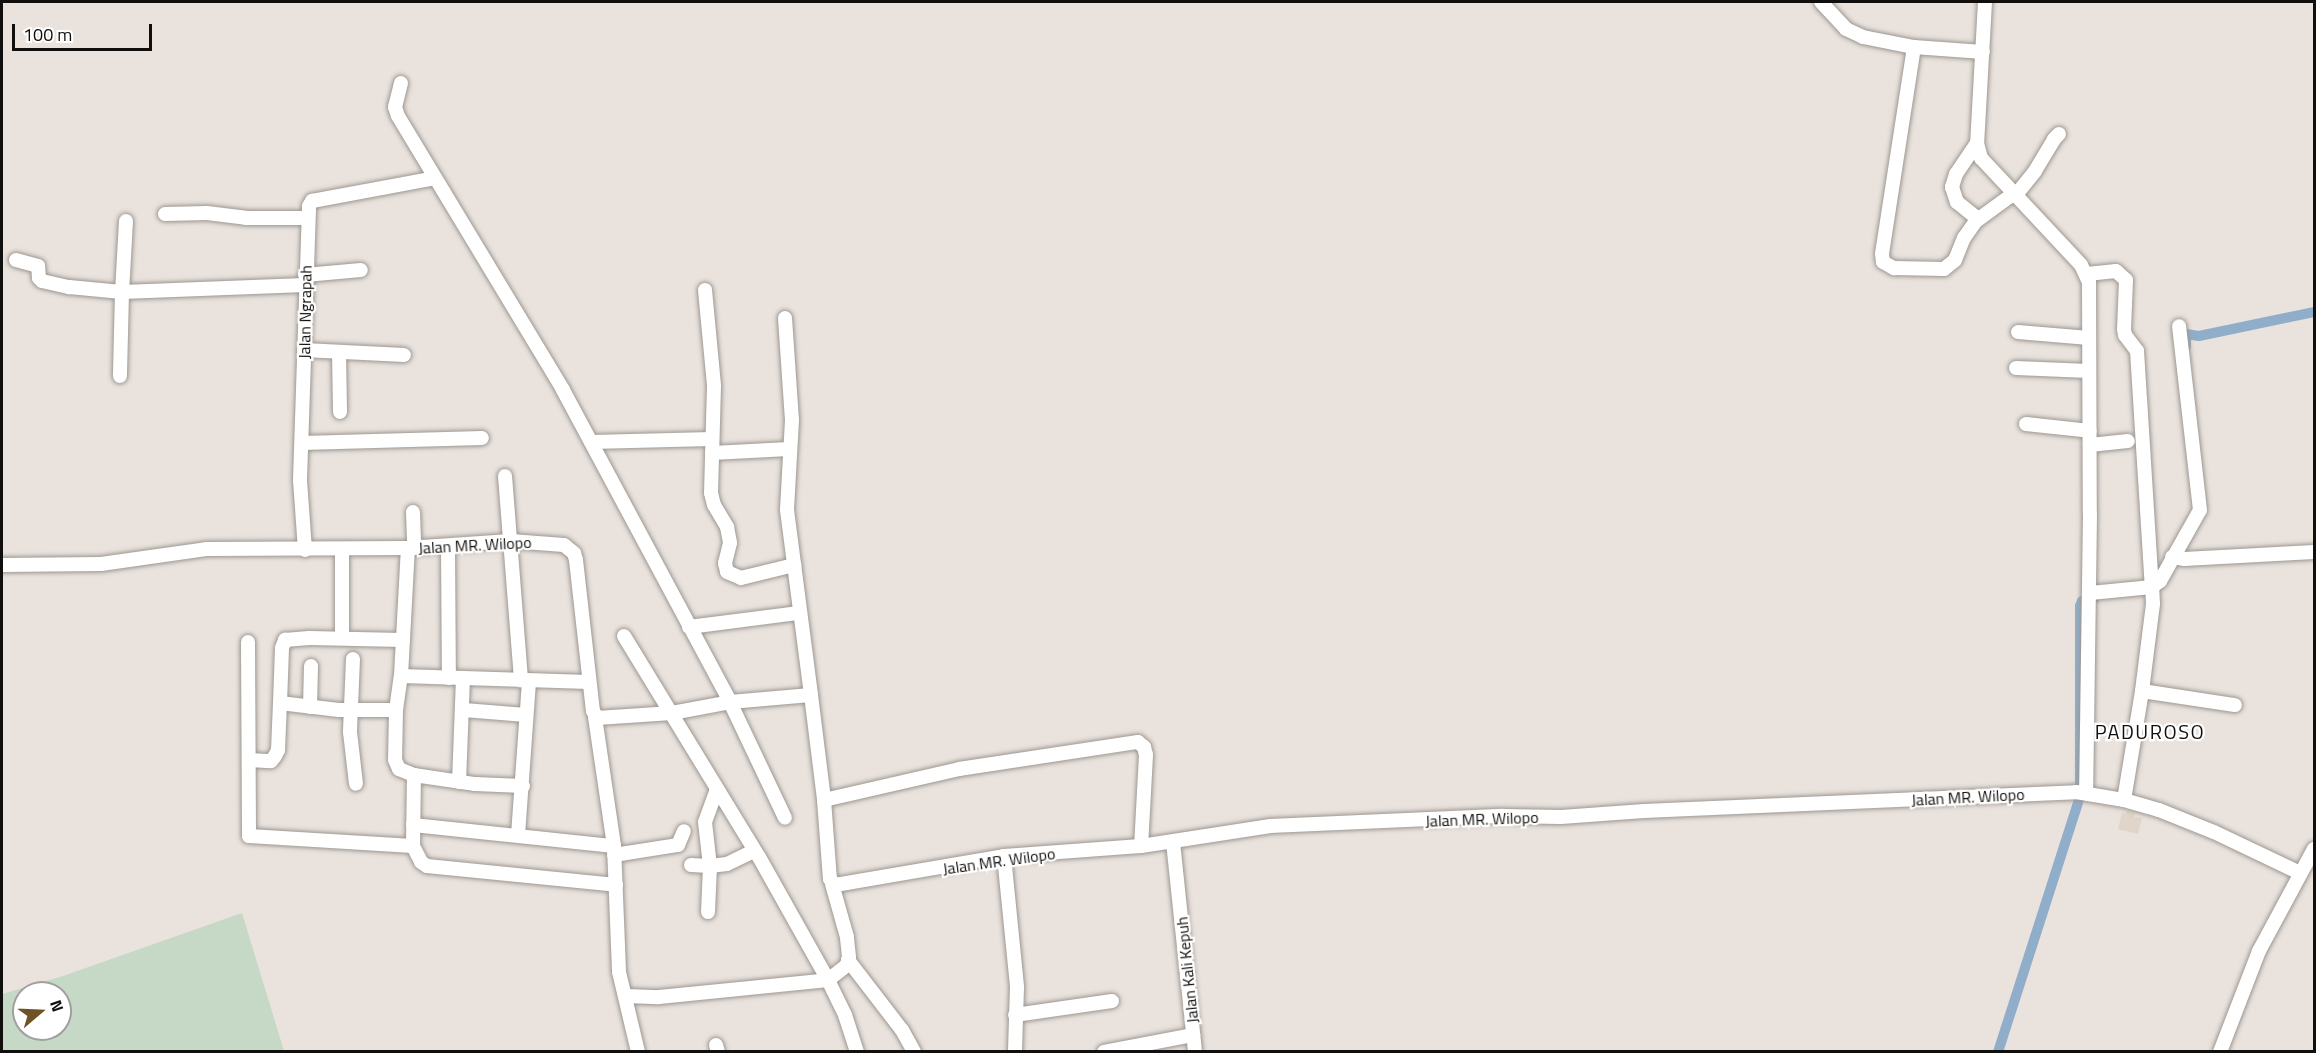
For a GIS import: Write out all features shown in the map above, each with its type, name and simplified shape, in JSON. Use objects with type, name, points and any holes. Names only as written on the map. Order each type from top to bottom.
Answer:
[{"type":"street","points":[[1821,2],[1846,29],[1874,40],[1914,47],[1983,52]]},
{"type":"street","points":[[1985,2],[1977,143],[1981,158],[2086,274],[2089,338],[2090,597],[2082,793]]},
{"type":"street","points":[[1914,47],[1894,189],[1882,254],[1883,262],[1894,268],[1944,269],[1955,260],[1970,227],[2014,195],[2036,171],[2054,138],[2059,134]]},
{"type":"street","points":[[401,83],[396,111],[533,339],[591,442],[730,702],[785,818]]},
{"type":"street","points":[[1977,143],[1956,174],[1952,187],[1957,202],[1978,219]]},
{"type":"street","points":[[165,214],[207,213],[246,218],[307,218],[312,201],[431,179],[433,176]]},
{"type":"street","name":"Jalan Ngrapah","points":[[305,550],[300,480],[307,218]]},
{"type":"street","points":[[120,376],[126,221]]},
{"type":"street","points":[[16,260],[38,266],[39,278],[42,281],[69,287],[122,292],[305,280],[361,270]]},
{"type":"street","points":[[2086,274],[2116,271],[2126,280],[2124,329],[2125,335],[2137,351],[2153,592],[2142,691],[2124,800]]},
{"type":"street","points":[[705,290],[714,386],[711,493],[714,505],[727,527],[730,543],[725,563],[727,572],[741,578],[794,565]]},
{"type":"street","points":[[626,996],[659,997],[828,980],[847,964],[848,960],[849,948],[832,884],[824,800],[799,612],[786,491],[792,420],[785,318]]},
{"type":"street","points":[[2153,592],[2177,558],[2200,510],[2179,326]]},
{"type":"street","points":[[2018,332],[2089,338]]},
{"type":"street","points":[[304,350],[404,355]]},
{"type":"street","points":[[339,353],[340,412]]},
{"type":"street","points":[[2016,368],[2089,371]]},
{"type":"street","points":[[2026,424],[2090,430]]},
{"type":"street","points":[[302,443],[482,438]]},
{"type":"street","points":[[2090,445],[2128,441]]},
{"type":"street","points":[[591,442],[789,449]]},
{"type":"street","points":[[505,476],[525,680],[523,786],[518,836]]},
{"type":"street","points":[[413,512],[401,676],[396,710],[395,760],[399,769],[414,776],[459,782],[523,786]]},
{"type":"street","name":"Jalan MR. Wilopo","points":[[2,565],[101,564],[206,549],[411,548],[511,541],[557,543],[569,547],[574,553],[589,682],[614,850],[621,988],[626,996],[638,1052]]},
{"type":"street","points":[[448,547],[449,678]]},
{"type":"street","points":[[342,549],[342,638]]},
{"type":"street","points":[[2177,558],[2314,552]]},
{"type":"street","points":[[2090,597],[2153,592]]},
{"type":"street","points":[[689,627],[799,612]]},
{"type":"street","points":[[624,636],[754,851],[828,980],[845,1015],[857,1052]]},
{"type":"street","points":[[249,760],[271,761],[278,750],[282,648],[285,640],[342,638],[403,640]]},
{"type":"street","points":[[248,642],[249,836],[413,846]]},
{"type":"street","points":[[353,659],[350,742],[356,784]]},
{"type":"street","points":[[310,706],[311,666]]},
{"type":"street","points":[[401,676],[589,682]]},
{"type":"street","points":[[459,782],[464,710],[463,679]]},
{"type":"street","points":[[2142,691],[2235,705]]},
{"type":"street","points":[[596,717],[603,719],[672,713],[730,702],[811,695]]},
{"type":"street","points":[[280,703],[350,710],[396,710]]},
{"type":"street","points":[[464,710],[526,715]]},
{"type":"street","points":[[824,800],[959,769],[1138,742],[1144,747],[1146,755],[1141,846]]},
{"type":"street","points":[[414,776],[413,846],[421,862],[428,866],[616,885]]},
{"type":"street","points":[[708,912],[710,866],[705,822],[717,789]]},
{"type":"street","name":"Jalan MR. Wilopo","points":[[832,884],[1004,856],[1141,846],[1270,826],[1503,816],[1561,817],[1655,810],[2082,793],[2124,800],[2160,810],[2214,832],[2300,873]]},
{"type":"street","points":[[413,825],[518,836],[614,850],[678,845],[684,831]]},
{"type":"street","name":"Jalan Kali Kepuh","points":[[1104,1052],[1135,1049],[1193,1035],[1173,842]]},
{"type":"street","points":[[2220,1052],[2259,951],[2314,849]]},
{"type":"street","points":[[691,865],[727,864],[754,851]]},
{"type":"street","points":[[1004,856],[1016,976],[1016,1052]]},
{"type":"street","points":[[848,960],[902,1030],[914,1052]]},
{"type":"street","points":[[1015,1015],[1112,1002]]},
{"type":"street","points":[[1193,1035],[1195,1052]]},
{"type":"shaded area","points":[[2126,811],[2135,813],[2134,817],[2142,818],[2138,834],[2118,829],[2122,813],[2126,814]]},
{"type":"green space","points":[[242,913],[284,1051],[2,1051],[2,994],[12,991],[12,1041],[72,1041],[72,981],[46,981]]},
{"type":"waterway","points":[[2186,346],[2186,334],[2199,336],[2314,312]]},
{"type":"waterway","points":[[1998,1052],[2080,797],[2080,606],[2082,601],[2095,598]]},
{"type":"district","name":"PADUROSO","points":[[2150,731]]}]
